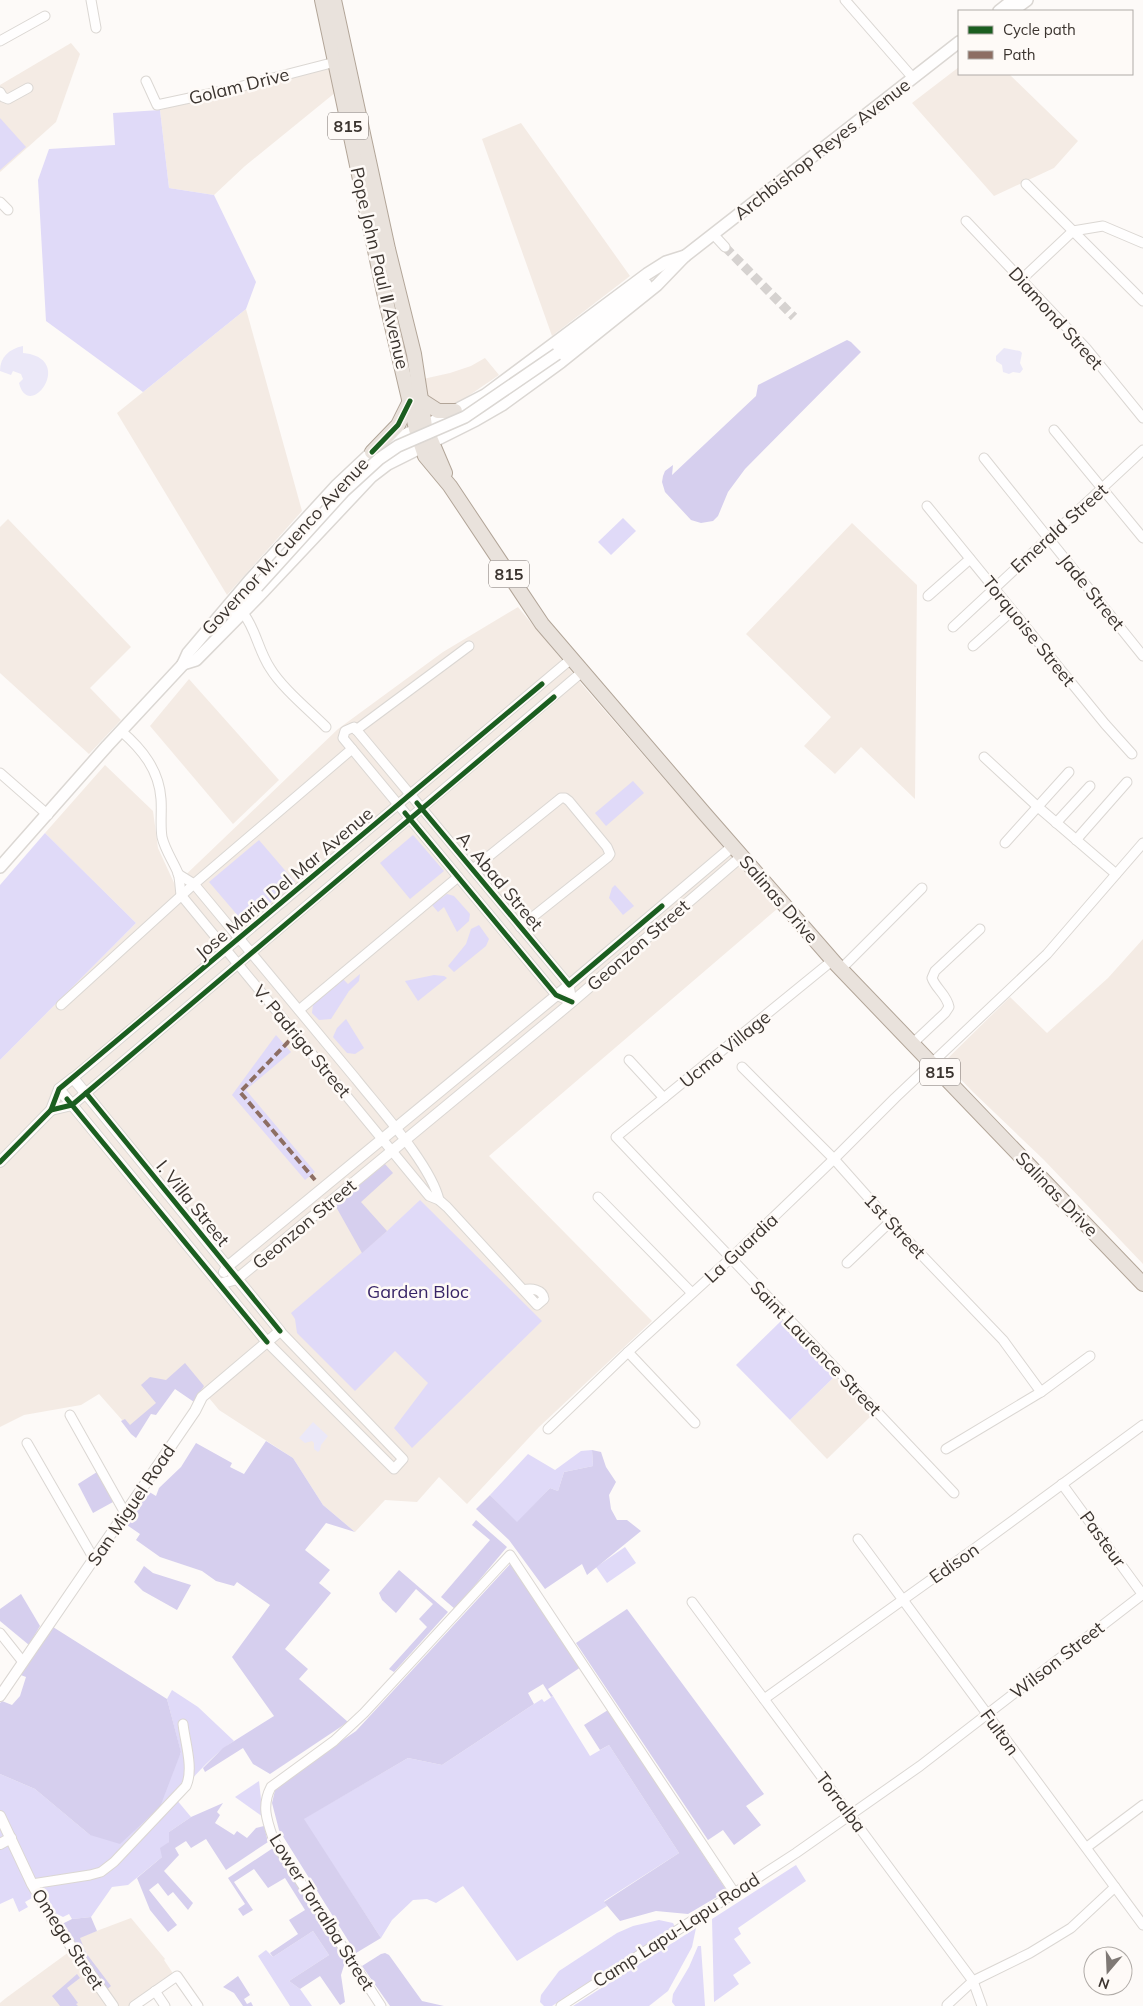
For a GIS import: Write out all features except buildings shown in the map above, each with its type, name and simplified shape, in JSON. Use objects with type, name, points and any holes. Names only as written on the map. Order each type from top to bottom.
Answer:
[{"type":"main road","name":"Pope John Paul Ⅱ Avenue","points":[[322,0],[341,61],[414,354],[415,400],[427,445]]},
{"type":"main road","name":"Pope John Paul Ⅱ Avenue","points":[[334,0],[341,61]]},
{"type":"main road","points":[[991,10],[1004,0]]},
{"type":"main road","points":[[1000,10],[1013,0]]},
{"type":"main road","points":[[1013,10],[1027,0]]},
{"type":"main road","name":"Archbishop Reyes Avenue","points":[[557,354],[958,43]]},
{"type":"main road","name":"Archbishop Reyes Avenue","points":[[421,428],[485,395],[647,274],[666,262],[685,256]]},
{"type":"main road","name":"Archbishop Reyes Avenue","points":[[427,445],[502,405],[561,362],[657,285],[685,256]]},
{"type":"main road","name":"Governor M. Cuenco Avenue","points":[[0,867],[183,664],[344,492],[379,459],[398,446],[465,417],[557,354]]},
{"type":"main road","points":[[381,469],[382,458],[371,452],[398,425],[415,400],[438,411],[459,410],[463,419],[472,422]]},
{"type":"main road","name":"Governor M. Cuenco Avenue","points":[[183,664],[188,653],[249,580],[337,484],[371,452],[421,428]]},
{"type":"main road","name":"Governor M. Cuenco Avenue","points":[[183,664],[196,660],[381,469],[427,445]]},
{"type":"main road","name":"Salinas Drive","points":[[427,445],[450,486],[542,624],[571,660],[837,964],[1143,1284]]},
{"type":"street","points":[[91,0],[96,28]]},
{"type":"street","points":[[845,0],[913,78]]},
{"type":"street","points":[[0,41],[45,16]]},
{"type":"street","name":"Golam Drive","points":[[146,81],[157,105],[228,90],[341,61]]},
{"type":"street","points":[[0,92],[8,99],[28,88]]},
{"type":"street","points":[[1026,184],[1143,301]]},
{"type":"street","points":[[0,202],[8,210]]},
{"type":"street","name":"Diamond Street","points":[[966,221],[1086,348],[1143,418]]},
{"type":"street","points":[[1022,279],[1073,231],[1103,226],[1143,243]]},
{"type":"street","points":[[713,234],[725,247]]},
{"type":"street","points":[[1054,430],[1143,538]]},
{"type":"street","name":"Emerald Street","points":[[953,627],[1143,450]]},
{"type":"street","name":"Jade Street","points":[[984,458],[1143,656]]},
{"type":"street","name":"Torquoise Street","points":[[927,506],[1105,724],[1132,754]]},
{"type":"street","points":[[928,596],[970,559]]},
{"type":"street","points":[[973,646],[1012,611]]},
{"type":"street","points":[[243,613],[253,628],[259,649],[274,676],[326,727]]},
{"type":"street","points":[[356,730],[469,646]]},
{"type":"street","name":"Jose Maria Del Mar Avenue","points":[[0,1162],[51,1110],[59,1089],[571,660]]},
{"type":"street","name":"Jose Maria Del Mar Avenue","points":[[51,1110],[72,1104],[86,1093],[582,672]]},
{"type":"street","name":"A. Abad Street","points":[[354,727],[568,985],[572,1002],[556,995],[343,738],[343,734],[350,728],[354,727]]},
{"type":"street","points":[[121,731],[147,758],[159,781],[162,836],[166,850],[178,874],[181,895]]},
{"type":"street","points":[[61,1005],[181,895],[352,749]]},
{"type":"street","points":[[984,757],[1056,823],[1116,874]]},
{"type":"street","points":[[1005,843],[1069,772]]},
{"type":"street","points":[[0,773],[48,815]]},
{"type":"street","points":[[1076,840],[1127,782]]},
{"type":"street","points":[[1056,823],[1090,786]]},
{"type":"street","points":[[473,869],[561,798],[569,801],[607,846],[610,854],[608,857],[520,927]]},
{"type":"street","name":"La Guardia","points":[[548,1429],[628,1352],[731,1258],[931,1063],[1047,954],[1143,843]]},
{"type":"street","name":"Geonzon Street","points":[[219,1284],[227,1267],[568,985],[738,851]]},
{"type":"street","name":"Geonzon Street","points":[[219,1284],[237,1279],[572,1002],[738,851]]},
{"type":"street","name":"V. Padriga Street","points":[[178,874],[194,884],[404,1140],[436,1189],[439,1200]]},
{"type":"street","points":[[299,1010],[458,877]]},
{"type":"street","name":"Ucma Village","points":[[616,1137],[837,964],[922,888]]},
{"type":"street","name":"V. Padriga Street","points":[[181,895],[429,1196],[439,1200],[522,1290]]},
{"type":"street","points":[[912,1044],[945,1013],[948,1007],[946,998],[932,978],[935,972],[980,929]]},
{"type":"street","points":[[629,1060],[664,1098]]},
{"type":"street","name":"1st Street","points":[[742,1067],[834,1159],[890,1222],[1003,1340],[1041,1392]]},
{"type":"street","name":"I. Villa Street","points":[[59,1089],[267,1342],[394,1468],[403,1460],[280,1331],[73,1078]]},
{"type":"street","name":"Saint Laurence Street","points":[[616,1137],[954,1493]]},
{"type":"street","points":[[598,1197],[692,1293]]},
{"type":"street","points":[[847,1263],[890,1222]]},
{"type":"street","name":"San Miguel Road","points":[[0,1696],[195,1411],[202,1397],[280,1331]]},
{"type":"street","points":[[628,1352],[695,1423]]},
{"type":"street","points":[[946,1449],[1041,1392],[1090,1356]]},
{"type":"street","points":[[331,1406],[342,1397]]},
{"type":"street","points":[[70,1415],[125,1513]]},
{"type":"street","name":"Edison","points":[[764,1700],[1143,1424]]},
{"type":"street","points":[[27,1442],[94,1559]]},
{"type":"street","points":[[378,1453],[388,1443]]},
{"type":"street","name":"Pasteur","points":[[1062,1484],[1143,1594]]},
{"type":"street","name":"Fulton","points":[[858,1539],[1143,1925]]},
{"type":"street","name":"Lower Torralba Street","points":[[381,2006],[274,1841],[265,1815],[264,1805],[266,1796],[271,1787],[334,1741],[364,1713],[510,1555],[734,1892]]},
{"type":"street","name":"Wilson Street","points":[[851,1815],[920,1766],[1143,1594]]},
{"type":"street","name":"Torralba","points":[[692,1602],[973,1981],[982,2006]]},
{"type":"street","points":[[0,1633],[23,1662]]},
{"type":"street","points":[[32,1884],[90,1876],[101,1872],[114,1862],[186,1786],[190,1770],[183,1724]]},
{"type":"street","points":[[1087,1847],[1143,1806]]},
{"type":"street","name":"Camp Lapu-Lapu Road","points":[[561,2006],[851,1815]]},
{"type":"street","name":"Omega Street","points":[[0,1816],[32,1884],[63,1937],[113,2006]]},
{"type":"street","points":[[0,1844],[12,1838]]},
{"type":"street","points":[[947,2005],[973,1981],[1030,1953],[1071,1928],[1114,1887]]},
{"type":"street","points":[[134,2006],[177,1976],[198,2006]]},
{"type":"street","points":[[155,1991],[165,2006]]},
{"type":"shaded area","points":[[71,43],[80,54],[56,122],[0,172],[0,85]]},
{"type":"shaded area","points":[[328,66],[336,92],[245,166],[214,195],[169,188],[160,110],[192,100]]},
{"type":"shaded area","points":[[958,68],[958,75],[1010,75],[1078,141],[1054,168],[994,196],[912,103]]},
{"type":"shaded area","points":[[521,123],[630,276],[552,336],[482,139]]},
{"type":"shaded area","points":[[246,309],[302,511],[227,595],[117,413]]},
{"type":"shaded area","points":[[847,340],[861,352],[745,469],[728,492],[718,516],[713,521],[701,523],[691,520],[665,492],[662,482],[665,471],[673,465],[672,475],[756,396],[758,385]]},
{"type":"shaded area","points":[[23,346],[23,353],[39,357],[47,365],[48,375],[45,385],[39,392],[31,396],[24,393],[19,383],[23,379],[21,374],[13,371],[11,375],[0,371],[0,366],[6,354],[13,349]]},
{"type":"shaded area","points":[[1004,348],[1022,353],[1020,363],[1023,369],[1020,373],[1013,372],[1009,374],[1003,372],[1002,365],[996,361],[996,356]]},
{"type":"shaded area","points":[[485,358],[499,375],[455,405],[442,406],[427,399],[423,379],[471,366]]},
{"type":"shaded area","points":[[8,519],[131,647],[90,688],[121,720],[89,754],[0,673],[0,527]]},
{"type":"shaded area","points":[[852,523],[917,585],[915,799],[861,747],[835,774],[804,746],[831,717],[746,634]]},
{"type":"shaded area","points":[[518,607],[585,688],[777,909],[489,1156],[652,1321],[539,1427],[467,1504],[439,1477],[417,1502],[385,1500],[355,1532],[323,1505],[293,1458],[219,1410],[190,1375],[130,1429],[99,1394],[81,1405],[24,1415],[0,1427],[0,1060],[136,923],[45,833],[105,765],[153,811],[158,848],[175,885],[338,729],[443,652]]},
{"type":"shaded area","points":[[189,679],[279,780],[233,824],[150,726]]},
{"type":"shaded area","points":[[1143,939],[1143,1264],[1044,1160],[944,1062],[1010,997],[1047,1033],[1108,978]]},
{"type":"shaded area","points":[[385,1164],[393,1173],[361,1202],[387,1231],[362,1253],[335,1205]]},
{"type":"shaded area","points":[[185,1363],[204,1386],[194,1402],[175,1389],[156,1415],[151,1414],[136,1438],[121,1421],[125,1419],[130,1425],[156,1403],[141,1385],[150,1377],[166,1380]]},
{"type":"shaded area","points":[[836,1375],[873,1414],[827,1459],[790,1420]]},
{"type":"shaded area","points":[[313,1422],[328,1436],[318,1452],[314,1449],[312,1441],[305,1443],[299,1438]]},
{"type":"shaded area","points":[[266,1441],[293,1458],[323,1505],[355,1532],[326,1523],[305,1550],[330,1570],[319,1583],[331,1593],[285,1649],[308,1669],[299,1679],[348,1722],[270,1774],[253,1764],[243,1748],[205,1772],[203,1768],[223,1748],[274,1716],[232,1657],[270,1605],[237,1582],[234,1586],[216,1581],[202,1571],[160,1557],[136,1540],[140,1534],[124,1523],[146,1490],[156,1496],[159,1488],[181,1467],[196,1443],[232,1463],[230,1467],[244,1474]]},
{"type":"shaded area","points":[[592,1450],[601,1452],[606,1467],[616,1482],[609,1495],[611,1509],[617,1520],[627,1520],[641,1531],[587,1575],[582,1564],[545,1589],[509,1540],[476,1509],[490,1495],[517,1522],[550,1488],[558,1491],[564,1472],[593,1466]]},
{"type":"shaded area","points":[[97,1472],[113,1502],[93,1513],[78,1484]]},
{"type":"shaded area","points":[[476,1520],[507,1547],[455,1609],[441,1597],[490,1540],[472,1525]]},
{"type":"shaded area","points":[[512,1562],[581,1667],[548,1689],[553,1696],[551,1697],[543,1684],[528,1693],[534,1704],[442,1765],[408,1758],[304,1819],[381,1938],[356,1953],[279,1830],[272,1803],[276,1786],[356,1731]]},
{"type":"shaded area","points":[[144,1566],[153,1573],[191,1585],[177,1610],[143,1591],[134,1582]]},
{"type":"shaded area","points":[[399,1570],[448,1612],[394,1672],[389,1669],[427,1627],[419,1619],[433,1604],[416,1589],[396,1613],[382,1600],[379,1593]]},
{"type":"shaded area","points":[[21,1594],[40,1626],[29,1645],[0,1621],[0,1609]]},
{"type":"shaded area","points":[[627,1609],[764,1794],[746,1806],[761,1825],[734,1845],[723,1830],[708,1840],[576,1643]]},
{"type":"shaded area","points":[[53,1627],[167,1699],[181,1752],[160,1807],[120,1844],[90,1835],[35,1789],[0,1774],[0,1703],[2,1701],[12,1705],[20,1696],[26,1677],[18,1674]]},
{"type":"shaded area","points":[[608,1710],[727,1891],[688,1914],[656,1911],[620,1921],[604,1902],[679,1853],[609,1745],[600,1750],[584,1725]]},
{"type":"shaded area","points":[[223,1803],[217,1812],[220,1815],[215,1823],[234,1835],[237,1831],[247,1838],[256,1828],[264,1826],[268,1842],[226,1870],[206,1839],[191,1848],[186,1841],[175,1848],[179,1855],[164,1871],[193,1903],[188,1910],[173,1892],[168,1896],[158,1883],[149,1890],[177,1925],[168,1932],[150,1910],[137,1878],[162,1857],[160,1848],[169,1842],[169,1832],[191,1817]]},
{"type":"shaded area","points":[[273,1848],[346,1959],[341,1975],[345,2002],[340,2005],[320,1976],[300,1989],[289,1981],[329,1955],[313,1931],[273,1957],[270,1953],[298,1934],[289,1920],[305,1910],[285,1878],[268,1888],[254,1869],[234,1882],[253,1910],[243,1916],[238,1909],[245,1904],[228,1878]]},
{"type":"shaded area","points":[[91,1917],[97,1931],[80,1938],[86,1953],[111,1986],[105,1991],[60,1925],[72,1919]]},
{"type":"shaded area","points":[[131,1918],[165,1959],[174,1975],[130,2006],[116,2006],[71,1943],[78,1938]]},
{"type":"shaded area","points":[[69,1952],[108,2006],[0,2006],[0,2003],[6,1998]]},
{"type":"shaded area","points":[[385,1953],[389,1955],[422,2001],[444,2006],[390,2006],[362,1966]]},
{"type":"shaded area","points":[[77,1974],[80,1978],[67,1988],[78,2003],[76,2004],[78,2006],[60,2006],[52,1996]]},
{"type":"shaded area","points":[[238,1976],[250,1995],[244,1999],[247,2004],[251,2002],[253,2006],[243,2006],[234,1993],[223,1987]]},
{"type":"green space","points":[[160,110],[169,188],[214,195],[256,282],[246,309],[143,392],[46,321],[38,180],[49,149],[115,145],[113,113]]},
{"type":"green space","points":[[0,118],[26,147],[0,170]]},
{"type":"green space","points":[[623,518],[636,531],[611,555],[598,542]]},
{"type":"green space","points":[[633,781],[644,793],[606,826],[595,813]]},
{"type":"green space","points":[[45,833],[136,923],[0,1060],[0,885]]},
{"type":"green space","points":[[413,835],[444,871],[410,899],[380,863]]},
{"type":"green space","points":[[259,840],[295,882],[245,924],[209,882]]},
{"type":"green space","points":[[615,885],[634,906],[623,915],[609,898]]},
{"type":"green space","points":[[447,894],[454,896],[470,914],[469,921],[457,932],[444,907],[438,912],[432,905]]},
{"type":"green space","points":[[479,925],[489,939],[486,946],[454,972],[448,966],[466,944],[471,929]]},
{"type":"green space","points":[[360,974],[359,981],[349,991],[331,1019],[319,1020],[312,1013],[313,1004],[343,979],[348,984]]},
{"type":"green space","points":[[434,975],[447,978],[418,1001],[405,981]]},
{"type":"green space","points":[[346,1019],[364,1048],[355,1054],[347,1053],[333,1037],[337,1028]]},
{"type":"green space","points":[[276,1035],[291,1052],[246,1090],[315,1172],[305,1180],[232,1095]]},
{"type":"green space","name":"Garden Bloc","points":[[420,1200],[542,1321],[412,1448],[394,1428],[428,1383],[395,1351],[355,1391],[297,1333],[295,1319],[291,1313],[387,1231]]},
{"type":"green space","points":[[782,1320],[835,1376],[790,1420],[736,1365]]},
{"type":"green space","points":[[592,1450],[593,1466],[564,1472],[558,1491],[550,1488],[517,1523],[490,1495],[528,1454],[555,1470],[581,1451]]},
{"type":"green space","points":[[625,1547],[636,1563],[607,1583],[596,1567]]},
{"type":"green space","points":[[172,1690],[198,1707],[234,1741],[217,1753],[202,1768],[176,1799],[191,1817],[169,1832],[169,1842],[162,1857],[128,1885],[112,1887],[91,1917],[72,1919],[69,1914],[63,1917],[51,1911],[44,1898],[32,1898],[25,1902],[28,1907],[19,1912],[13,1898],[0,1904],[0,1774],[35,1789],[90,1835],[181,1753],[167,1699]]},
{"type":"green space","points":[[553,1696],[590,1756],[609,1745],[679,1853],[604,1901],[607,1906],[517,1961],[463,1886],[436,1903],[427,1899],[413,1900],[392,1920],[381,1938],[303,1819],[408,1758],[442,1765],[542,1699],[544,1702]]},
{"type":"green space","points":[[259,1781],[263,1817],[235,1797]]},
{"type":"green space","points":[[796,1865],[806,1881],[738,1928],[741,1934],[734,1939],[751,1963],[733,1975],[739,1984],[714,2002],[712,1919]]},
{"type":"green space","points":[[659,1920],[673,1923],[675,1927],[552,2006],[544,2006],[540,2002],[541,1995],[559,1971],[617,1933],[633,1926]]},
{"type":"green space","points":[[696,1928],[692,1947],[668,1991],[649,2006],[573,2006]]},
{"type":"green space","points":[[313,1931],[329,1955],[289,1981],[300,1989],[312,2006],[290,2006],[258,1956],[266,1950],[273,1957]]},
{"type":"green space","points":[[698,1946],[701,1946],[705,2006],[675,2006],[672,2002],[673,1994],[689,1967]]},
{"type":"tunnel","points":[[725,247],[794,317]]},
{"type":"marked path","points":[[289,1041],[240,1092],[315,1180]]},
{"type":"cycle path","points":[[372,452],[398,425],[410,401]]},
{"type":"cycle path","points":[[0,1162],[51,1110],[59,1089],[542,684]]},
{"type":"cycle path","points":[[51,1110],[72,1105],[554,697]]},
{"type":"cycle path","points":[[417,803],[569,985],[662,906]]},
{"type":"cycle path","points":[[405,813],[556,995],[572,1002]]},
{"type":"cycle path","points":[[86,1093],[280,1331]]},
{"type":"cycle path","points":[[67,1099],[267,1342]]}]
